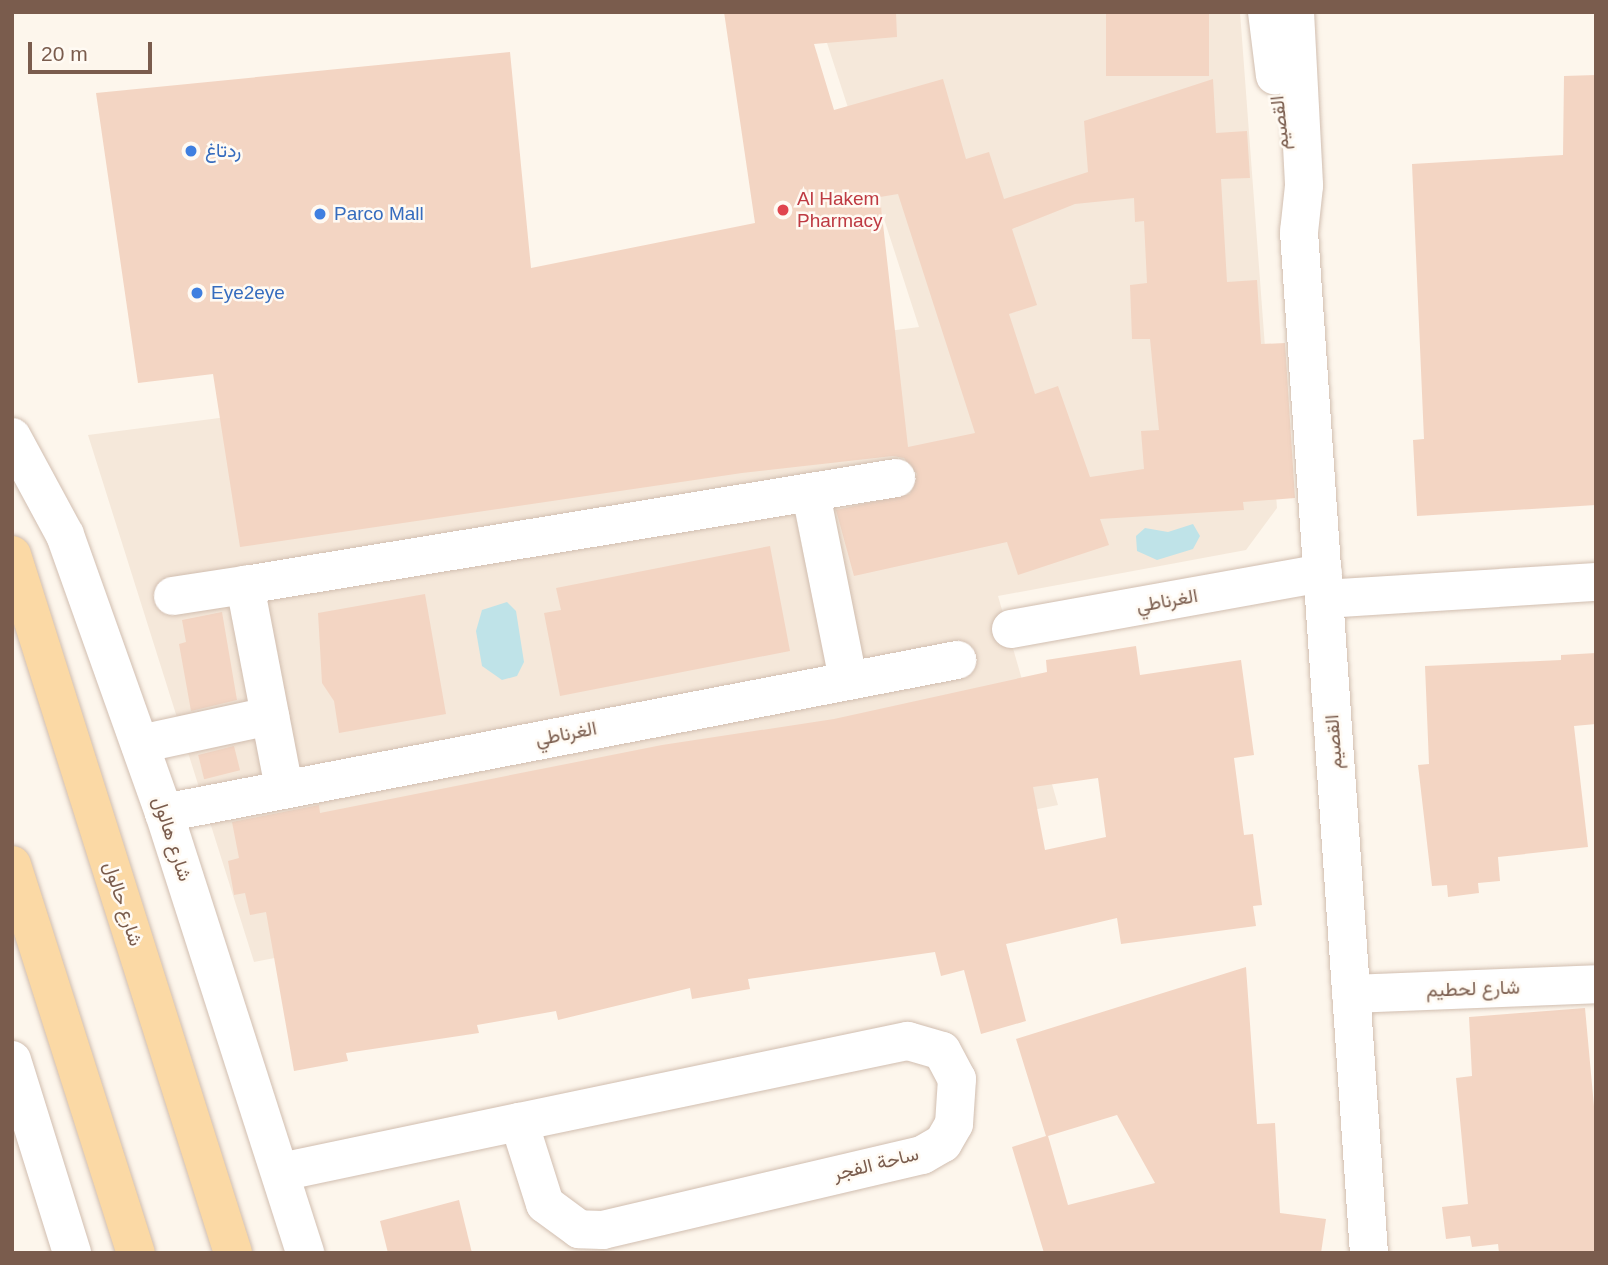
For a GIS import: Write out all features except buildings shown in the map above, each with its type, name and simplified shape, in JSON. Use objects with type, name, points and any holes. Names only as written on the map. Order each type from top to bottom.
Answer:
[{"type":"main road","name":"شارع حالول","points":[[12,555],[233,1253]]},
{"type":"main road","points":[[12,864],[136,1253]]},
{"type":"street","name":"القصيم","points":[[1267,12],[1287,187],[1299,232]]},
{"type":"street","name":"القصيم","points":[[1296,12],[1304,186],[1299,232],[1369,1253]]},
{"type":"street","name":"شارع هالول","points":[[12,437],[65,535],[164,813],[282,1172],[305,1253]]},
{"type":"street","points":[[173,596],[896,478]]},
{"type":"street","points":[[811,494],[848,680]]},
{"type":"street","name":"الغرناطي","points":[[1011,629],[1324,586],[1596,582]]},
{"type":"street","points":[[245,585],[284,788]]},
{"type":"street","name":"الغرناطي","points":[[164,813],[957,660]]},
{"type":"street","points":[[140,744],[270,716]]},
{"type":"street","name":"شارع لحطيم","points":[[1351,994],[1596,984]]},
{"type":"street","name":"ساحة الفجر","points":[[282,1172],[519,1122],[908,1041],[942,1051],[957,1079],[954,1125],[943,1143],[922,1155],[603,1230],[579,1229],[545,1204],[519,1122]]},
{"type":"street","points":[[12,1060],[72,1253]]},
{"type":"shaded area","points":[[817,12],[1240,12],[1277,508],[1246,550],[998,596],[1058,805],[254,962],[88,435],[919,327]]},
{"type":"water","points":[[1193,524],[1200,536],[1193,549],[1157,560],[1137,551],[1136,536],[1145,528],[1168,532]]},
{"type":"water","points":[[507,602],[516,611],[524,662],[517,676],[502,680],[482,666],[476,631],[482,610]]},
{"type":"place","name":"ردتاغ","points":[[191,151]]},
{"type":"place","name":"Al Hakem Pharmacy","points":[[783,210]]},
{"type":"place","name":"Parco Mall","points":[[320,214]]},
{"type":"place","name":"Eye2eye","points":[[197,293]]}]
